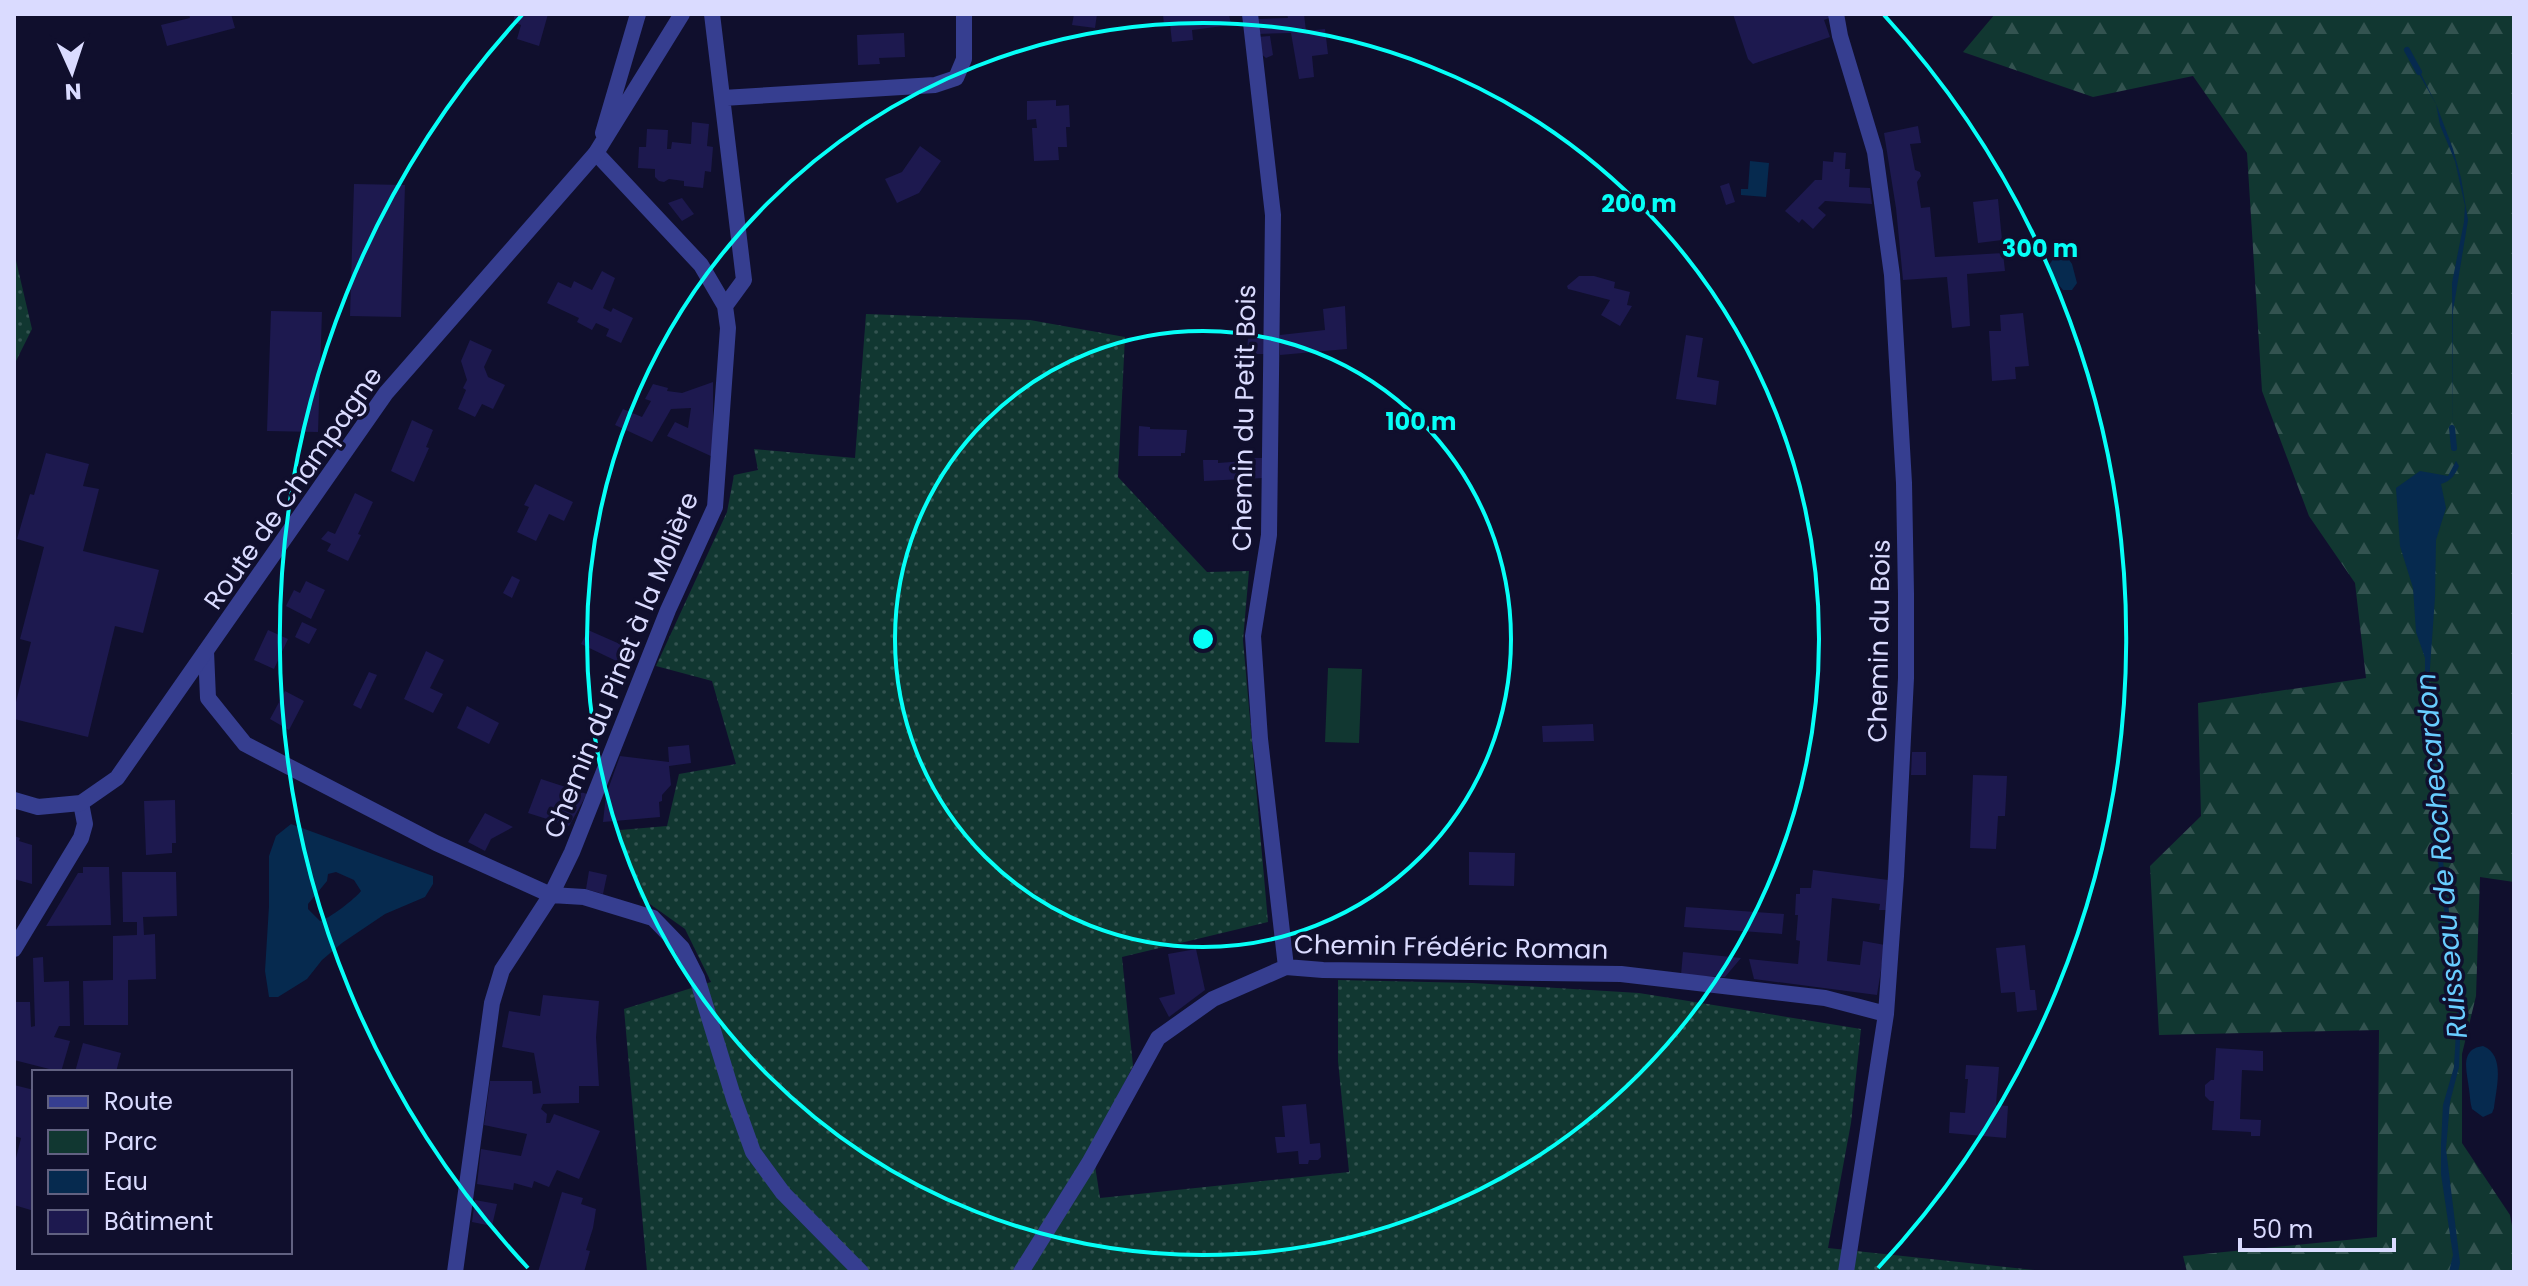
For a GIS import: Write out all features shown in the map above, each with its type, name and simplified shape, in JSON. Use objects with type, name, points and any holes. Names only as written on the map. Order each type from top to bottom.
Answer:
[{"type":"street","name":"Route de Champagne","points":[[596,153],[638,14]]},
{"type":"street","name":"Route de Champagne","points":[[14,800],[38,807],[81,803],[117,778],[386,393],[596,153],[682,14]]},
{"type":"street","points":[[596,153],[701,265],[725,306],[744,280],[712,14]]},
{"type":"street","points":[[723,98],[935,85],[956,78],[964,59],[964,14]]},
{"type":"street","name":"Chemin du Petit Bois","points":[[1250,14],[1273,215],[1269,535],[1253,636],[1260,739],[1286,967]]},
{"type":"street","name":"Chemin du Bois","points":[[1836,14],[1875,152],[1892,275],[1904,483],[1906,678],[1886,1014],[1846,1272]]},
{"type":"street","name":"Chemin du Pinet à la Molière","points":[[455,1272],[492,1003],[502,970],[551,895],[602,780],[668,610],[715,507],[728,328],[725,306]]},
{"type":"street","points":[[206,651],[208,698],[245,744],[436,843],[551,895],[584,897],[653,918],[682,948],[697,978],[753,1152],[783,1193],[861,1272]]},
{"type":"street","points":[[14,949],[81,838],[85,824],[81,803]]},
{"type":"street","name":"Chemin Frédéric Roman","points":[[1021,1272],[1089,1163],[1158,1038],[1213,999],[1286,967],[1621,974],[1825,998],[1886,1014]]},
{"type":"green space","points":[[1995,14],[2514,14],[2514,882],[2480,877],[2476,996],[2462,1054],[2462,1143],[2510,1215],[2514,1236],[2514,1272],[2187,1272],[2183,1256],[2377,1237],[2379,1030],[2159,1035],[2150,866],[2201,816],[2198,703],[2366,678],[2355,583],[2309,516],[2262,391],[2247,153],[2193,76],[2093,97],[1963,52]]},
{"type":"green space","points":[[14,252],[32,329],[14,365]]},
{"type":"green space","points":[[866,314],[1030,320],[1125,337],[1118,477],[1207,572],[1249,571],[1243,640],[1268,922],[1122,957],[1133,1066],[1092,1146],[1100,1198],[1349,1172],[1338,1061],[1338,980],[1473,983],[1639,993],[1861,1029],[1851,1123],[1828,1248],[2053,1272],[647,1272],[624,1009],[711,982],[685,929],[640,897],[620,830],[667,826],[679,774],[736,764],[712,681],[656,666],[727,512],[734,475],[758,470],[754,449],[855,458]]},
{"type":"green space","points":[[1328,668],[1362,669],[1359,743],[1325,742]]},
{"type":"water","points":[[2416,64],[2436,104],[2414,65]]},
{"type":"water","points":[[2436,104],[2461,178],[2468,220],[2453,311],[2453,434],[2452,283],[2465,206],[2455,161],[2440,125]]},
{"type":"water","points":[[1750,161],[1769,163],[1766,197],[1741,195],[1741,189],[1748,189]]},
{"type":"water","points":[[2056,255],[2067,257],[2072,264],[2077,283],[2072,290],[2063,290],[2052,277],[2049,265]]},
{"type":"water","points":[[2456,461],[2459,466],[2454,475],[2441,484],[2446,508],[2436,540],[2428,696],[2437,744],[2433,752],[2439,796],[2445,807],[2439,820],[2461,1014],[2459,1067],[2450,1102],[2446,1149],[2460,1263],[2458,1272],[2449,1272],[2453,1255],[2441,1174],[2441,1144],[2443,1105],[2454,1067],[2457,1013],[2438,861],[2436,817],[2441,808],[2435,797],[2428,754],[2433,741],[2425,701],[2425,658],[2416,632],[2413,588],[2400,546],[2396,488],[2420,471],[2448,476]]},
{"type":"water","points":[[291,824],[433,876],[433,884],[425,897],[385,914],[342,943],[322,960],[307,979],[278,997],[269,997],[265,971],[269,856],[276,836]],"holes":[[[336,872],[354,880],[361,891],[330,916],[320,921],[308,909],[308,904],[327,881],[328,874]]]},
{"type":"water","points":[[2483,1046],[2495,1057],[2498,1073],[2494,1108],[2492,1113],[2483,1117],[2472,1109],[2466,1062],[2470,1052]]},
{"type":"building","points":[[189,14],[231,14],[235,28],[167,46],[161,25],[190,18]]},
{"type":"building","points":[[515,14],[548,14],[539,46],[517,39],[521,25],[513,22]]},
{"type":"building","points":[[1074,14],[1097,14],[1095,28],[1072,25]]},
{"type":"building","points":[[1163,14],[1229,14],[1231,25],[1192,30],[1193,40],[1172,42],[1170,24],[1164,26]]},
{"type":"building","points":[[1287,14],[1304,14],[1306,31],[1325,29],[1328,54],[1312,56],[1314,77],[1299,79],[1291,33],[1257,34],[1255,19],[1288,18]]},
{"type":"building","points":[[1733,14],[1838,14],[1824,20],[1830,37],[1753,64],[1748,59]]},
{"type":"building","points":[[904,33],[905,57],[879,58],[880,64],[858,65],[857,35]]},
{"type":"building","points":[[1270,36],[1273,55],[1266,58],[1259,52],[1257,37]]},
{"type":"building","points":[[1056,100],[1056,106],[1069,105],[1067,147],[1058,147],[1059,160],[1034,161],[1032,128],[1037,128],[1036,119],[1027,120],[1027,101]]},
{"type":"building","points":[[692,122],[709,124],[707,146],[713,147],[711,172],[705,171],[703,188],[684,186],[684,181],[659,181],[655,177],[655,169],[638,168],[639,147],[646,147],[647,129],[668,130],[667,149],[671,149],[672,142],[691,144]]},
{"type":"building","points":[[1918,126],[1921,143],[1910,144],[1915,170],[1921,176],[1917,182],[1921,208],[1930,207],[1935,257],[2003,253],[2005,271],[1967,274],[1970,326],[1952,328],[1947,277],[1903,280],[1884,133]]},
{"type":"building","points":[[920,146],[941,161],[919,193],[897,203],[885,179],[902,172]]},
{"type":"building","points":[[1834,152],[1846,153],[1845,169],[1850,169],[1849,187],[1870,188],[1872,204],[1825,201],[1818,208],[1826,215],[1813,229],[1802,219],[1799,223],[1785,211],[1815,180],[1822,180],[1823,161],[1833,162]]},
{"type":"building","points":[[1729,183],[1735,202],[1726,205],[1720,186]]},
{"type":"building","points":[[354,184],[405,185],[401,317],[350,316]]},
{"type":"building","points":[[682,198],[694,214],[682,221],[668,203]]},
{"type":"building","points":[[1998,199],[2002,240],[1978,243],[1973,202]]},
{"type":"building","points":[[602,271],[615,278],[603,308],[611,312],[613,308],[633,318],[621,343],[606,336],[609,329],[596,323],[592,330],[577,322],[579,318],[547,303],[558,282],[571,288],[574,281],[592,290]]},
{"type":"building","points":[[1579,276],[1594,276],[1615,282],[1614,288],[1630,292],[1627,305],[1632,306],[1620,326],[1601,315],[1610,300],[1568,289],[1567,286]]},
{"type":"building","points":[[1345,306],[1347,349],[1280,355],[1280,335],[1325,330],[1323,309]]},
{"type":"building","points":[[271,311],[322,312],[318,432],[267,431]]},
{"type":"building","points":[[2023,313],[2029,366],[2015,367],[2016,379],[1992,381],[1989,331],[2001,331],[2000,315]]},
{"type":"building","points":[[1686,335],[1703,338],[1697,377],[1719,381],[1716,405],[1676,399]]},
{"type":"building","points":[[1248,337],[1264,337],[1264,354],[1247,354]]},
{"type":"building","points":[[470,340],[492,350],[484,367],[488,377],[505,385],[493,409],[482,404],[475,417],[458,409],[467,380],[461,361]]},
{"type":"building","points":[[713,382],[713,457],[667,436],[675,422],[688,428],[691,408],[671,409],[652,442],[615,425],[623,409],[642,417],[651,401],[645,399],[653,384],[668,388],[667,391],[682,393]]},
{"type":"building","points":[[412,420],[433,430],[426,447],[429,448],[414,482],[391,471]]},
{"type":"building","points":[[1139,426],[1187,430],[1185,453],[1181,456],[1138,456]]},
{"type":"building","points":[[46,453],[89,464],[83,486],[99,489],[83,551],[159,570],[143,633],[115,626],[88,737],[14,719],[31,642],[20,639],[44,547],[17,539]]},
{"type":"building","points":[[1246,458],[1263,458],[1263,478],[1204,481],[1203,460],[1218,460],[1218,463],[1245,461]]},
{"type":"building","points":[[535,484],[573,502],[564,521],[549,514],[536,541],[517,532],[529,507],[524,505]]},
{"type":"building","points":[[355,493],[373,502],[348,561],[327,551],[331,544],[321,539],[328,531],[335,534]]},
{"type":"building","points":[[512,576],[520,580],[512,598],[503,593]]},
{"type":"building","points":[[306,581],[325,590],[311,619],[286,606],[294,590],[300,593]]},
{"type":"building","points":[[302,622],[317,629],[309,644],[295,637]]},
{"type":"building","points":[[268,630],[288,639],[274,669],[254,660]]},
{"type":"building","points":[[588,630],[638,652],[631,668],[581,644]]},
{"type":"building","points":[[426,651],[444,660],[430,688],[443,694],[433,713],[404,699]]},
{"type":"building","points":[[369,672],[377,675],[361,709],[353,705]]},
{"type":"building","points":[[285,691],[304,701],[289,730],[270,719]]},
{"type":"building","points":[[467,706],[499,723],[489,744],[457,728]]},
{"type":"building","points":[[1593,724],[1594,741],[1543,742],[1542,726]]},
{"type":"building","points":[[689,745],[691,763],[669,766],[671,785],[659,802],[660,817],[603,822],[606,795],[620,756],[669,762],[668,747]]},
{"type":"building","points":[[1912,752],[1926,752],[1926,775],[1911,775]]},
{"type":"building","points":[[1973,775],[2007,776],[2005,816],[1998,816],[1996,849],[1970,848]]},
{"type":"building","points":[[541,779],[587,794],[569,826],[528,813]]},
{"type":"building","points":[[175,800],[176,843],[172,843],[172,853],[146,855],[144,801]]},
{"type":"building","points":[[485,813],[513,827],[491,839],[485,851],[468,842]]},
{"type":"building","points":[[14,836],[32,845],[32,884],[14,879]]},
{"type":"building","points":[[1469,852],[1515,853],[1514,886],[1469,885]]},
{"type":"building","points":[[83,867],[109,867],[111,925],[46,926],[78,873],[83,873]]},
{"type":"building","points":[[1813,870],[1888,880],[1887,910],[1879,910],[1880,904],[1832,898],[1827,961],[1860,965],[1863,941],[1885,945],[1877,995],[1754,979],[1749,959],[1798,964],[1800,941],[1796,940],[1796,894],[1800,894],[1800,888],[1811,888]]},
{"type":"building","points":[[589,871],[607,875],[603,894],[586,889]]},
{"type":"building","points":[[122,872],[176,872],[177,916],[143,917],[144,935],[155,934],[156,979],[128,980],[128,1025],[84,1025],[83,981],[113,980],[113,936],[137,935],[137,922],[123,922]]},
{"type":"building","points":[[1686,907],[1784,914],[1782,934],[1684,927]]},
{"type":"building","points":[[2025,945],[2030,990],[2035,990],[2037,1010],[2017,1012],[2015,992],[2001,993],[1996,948]]},
{"type":"building","points":[[1196,949],[1205,990],[1169,1017],[1159,998],[1175,994],[1168,954]]},
{"type":"building","points":[[1683,952],[1741,958],[1725,977],[1681,975]]},
{"type":"building","points":[[43,957],[44,982],[69,981],[70,1026],[59,1026],[54,1037],[70,1041],[62,1070],[14,1060],[14,1002],[30,1002],[31,1027],[35,1026],[33,958]]},
{"type":"building","points":[[543,995],[599,1001],[596,1037],[599,1086],[579,1086],[579,1103],[543,1104],[541,1109],[547,1114],[546,1123],[550,1123],[554,1114],[600,1131],[579,1179],[557,1170],[549,1187],[534,1181],[532,1188],[514,1183],[513,1190],[477,1184],[481,1149],[521,1156],[527,1134],[484,1125],[490,1081],[532,1081],[533,1094],[541,1093],[534,1053],[502,1047],[509,1011],[540,1016]]},
{"type":"building","points":[[83,1043],[121,1053],[117,1070],[76,1070]]},
{"type":"building","points":[[2216,1048],[2263,1051],[2263,1071],[2242,1070],[2240,1119],[2261,1120],[2260,1136],[2251,1136],[2251,1132],[2212,1130],[2214,1101],[2205,1096],[2205,1085],[2214,1080]]},
{"type":"building","points":[[1966,1065],[1999,1067],[1996,1105],[2008,1106],[2006,1138],[1949,1133],[1950,1112],[1965,1113]]},
{"type":"building","points":[[14,1085],[32,1090],[32,1210],[14,1205],[14,1157],[21,1138],[14,1136]]},
{"type":"building","points":[[1306,1104],[1310,1144],[1320,1143],[1321,1157],[1309,1160],[1308,1164],[1299,1164],[1298,1151],[1277,1153],[1275,1137],[1285,1137],[1282,1106]]},
{"type":"building","points":[[562,1192],[583,1198],[581,1204],[596,1209],[584,1272],[538,1272]]},
{"type":"building","points":[[475,1200],[497,1204],[492,1226],[472,1222]]},
{"type":"waterway","name":"Ruisseau de Rochecardon","points":[[2407,50],[2419,72]]},
{"type":"waterway","name":"Ruisseau de Rochecardon","points":[[2452,428],[2454,448]]}]
